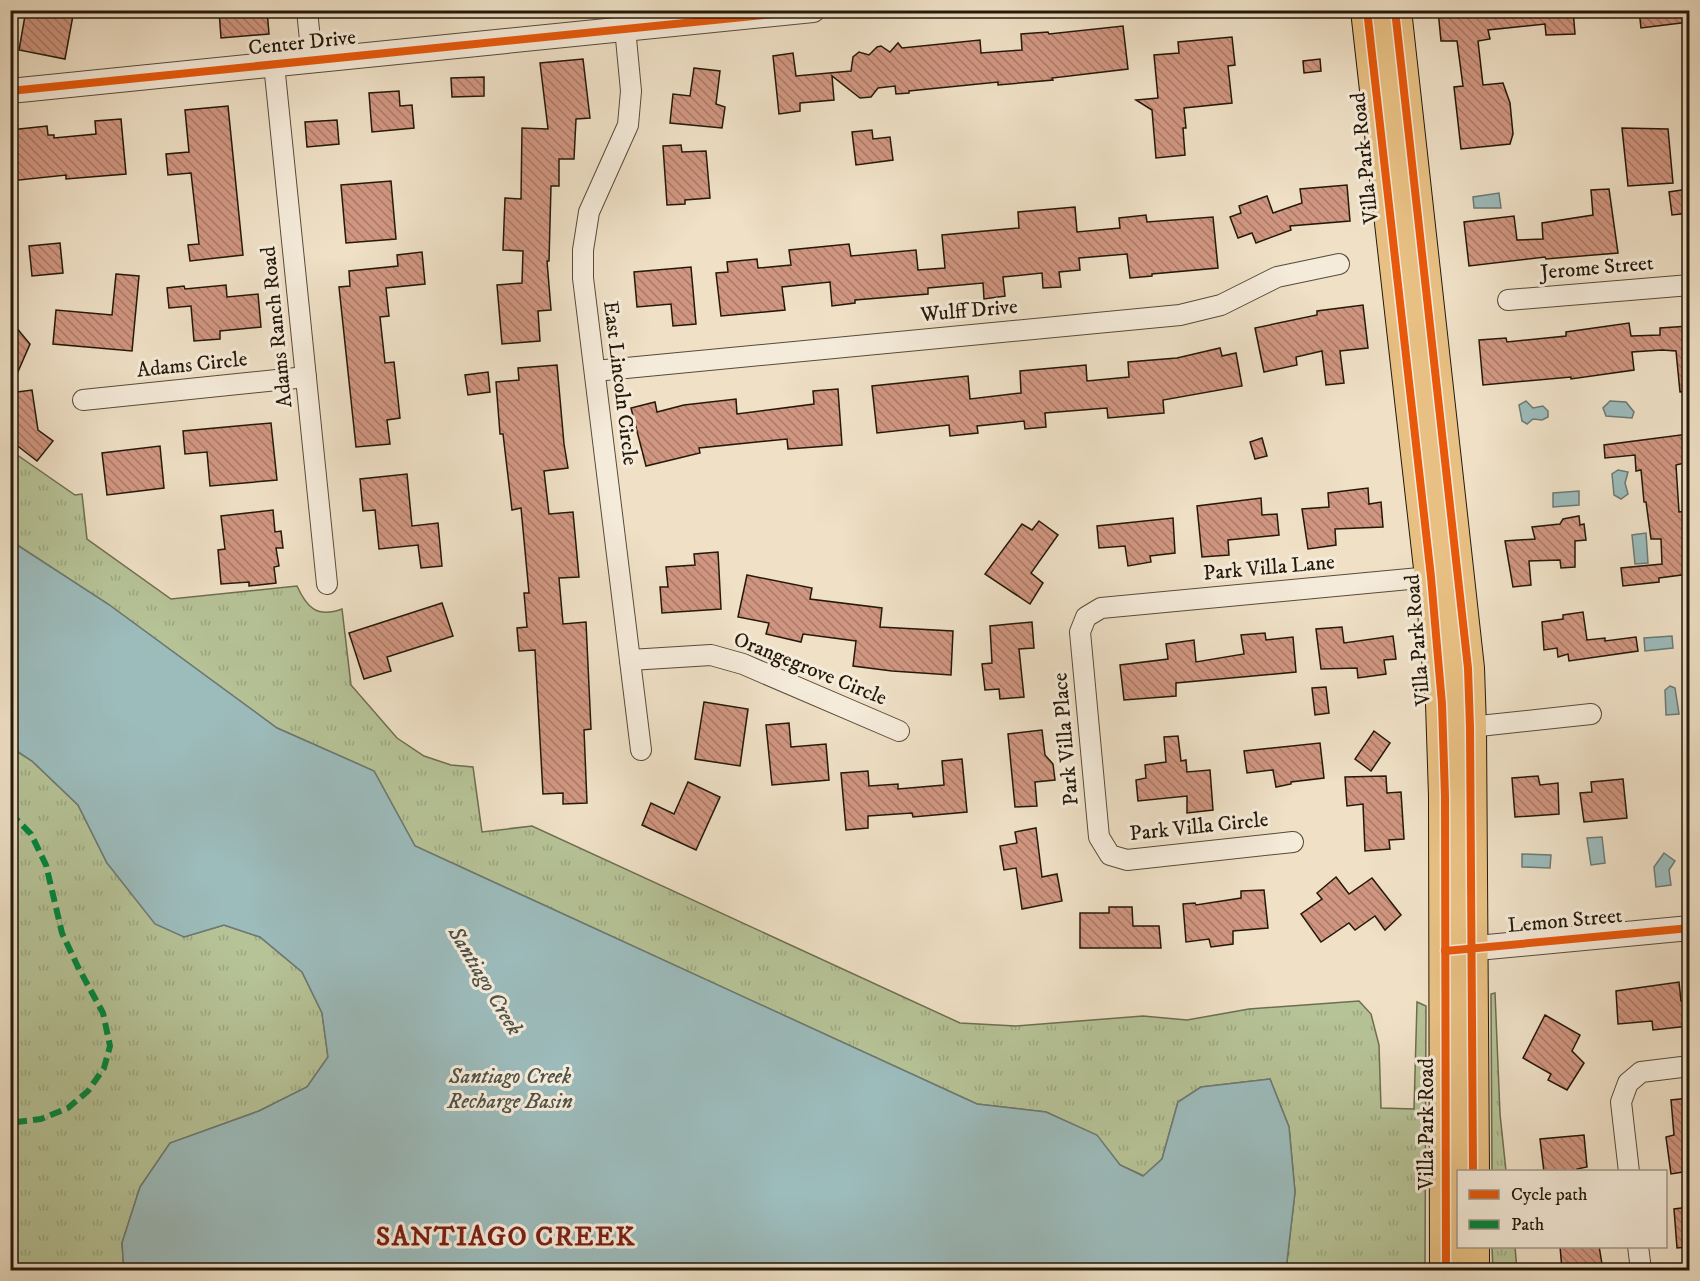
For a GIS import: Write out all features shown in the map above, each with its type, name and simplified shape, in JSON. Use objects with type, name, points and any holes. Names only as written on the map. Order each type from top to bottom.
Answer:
[{"type":"main road","name":"Villa Park Road","points":[[1367,10],[1397,154],[1445,575],[1443,714],[1445,796],[1473,1170]]},
{"type":"main road","name":"Villa Park Road","points":[[1395,10],[1397,154]]},
{"type":"main road","name":"Villa Park Road","points":[[1445,575],[1468,668],[1470,727],[1458,950],[1446,1270]]},
{"type":"main road","points":[[1473,1248],[1473,1270]]},
{"type":"street","points":[[307,10],[312,60]]},
{"type":"street","name":"Center Drive","points":[[10,91],[312,60],[624,19],[813,10]]},
{"type":"street","name":"East Lincoln Circle","points":[[624,19],[631,91],[628,125],[589,212],[583,250],[583,278],[641,750]]},
{"type":"street","name":"Adams Ranch Road","points":[[274,64],[327,584]]},
{"type":"street","name":"Wulff Drive","points":[[595,371],[1180,315],[1221,305],[1277,277],[1339,264]]},
{"type":"street","name":"Jerome Street","points":[[1508,300],[1689,285]]},
{"type":"street","name":"Adams Circle","points":[[83,400],[306,377]]},
{"type":"street","name":"Park Villa Lane","points":[[1086,617],[1101,608],[1445,575]]},
{"type":"street","name":"Park Villa Place","points":[[1086,617],[1080,632],[1099,837],[1110,855]]},
{"type":"street","name":"Orangegrove Circle","points":[[630,660],[711,655],[743,664],[899,731]]},
{"type":"street","points":[[1470,727],[1591,714]]},
{"type":"street","name":"Park Villa Circle","points":[[1110,855],[1127,860],[1293,842]]},
{"type":"street","name":"Lemon Street","points":[[1458,950],[1689,928]]},
{"type":"street","points":[[1629,1170],[1621,1102],[1628,1083],[1641,1072],[1689,1066]]},
{"type":"street","points":[[1638,1248],[1641,1270]]},
{"type":"green space","points":[[10,450],[75,495],[82,494],[87,539],[171,599],[297,586],[305,600],[314,609],[326,612],[342,609],[351,685],[397,738],[424,756],[451,765],[473,767],[482,832],[532,826],[960,1023],[1016,1026],[1143,1016],[1187,1020],[1249,1009],[1359,1001],[1371,1014],[1379,1045],[1381,1108],[1414,1109],[1417,1002],[1426,1006],[1425,1270],[1286,1270],[1295,1192],[1289,1127],[1270,1079],[1201,1087],[1178,1102],[1162,1159],[1144,1176],[1120,1165],[1096,1135],[1046,1112],[977,1104],[415,846],[374,771],[277,728],[108,604],[11,541]]},
{"type":"green space","points":[[10,747],[32,761],[78,805],[107,863],[184,937],[224,925],[260,937],[302,972],[322,1013],[328,1057],[307,1087],[259,1111],[170,1143],[140,1187],[122,1243],[124,1270],[11,1270]]},
{"type":"green space","points":[[1495,993],[1500,1114],[1506,1170],[1492,1170],[1491,994]]},
{"type":"green space","points":[[1492,1248],[1515,1248],[1517,1270],[1493,1270]]},
{"type":"water","points":[[1499,193],[1501,208],[1474,208],[1473,197]]},
{"type":"water","points":[[1526,401],[1533,408],[1543,406],[1548,411],[1548,417],[1542,420],[1533,419],[1527,424],[1522,421],[1519,405]]},
{"type":"water","points":[[1610,401],[1626,402],[1634,412],[1632,418],[1606,416],[1603,408]]},
{"type":"water","points":[[1618,470],[1628,472],[1625,483],[1628,494],[1621,499],[1614,495],[1612,474]]},
{"type":"water","points":[[1579,491],[1579,505],[1553,507],[1553,493]]},
{"type":"water","points":[[1646,533],[1648,563],[1635,564],[1632,535]]},
{"type":"water","name":"Santiago Creek Recharge Basin","points":[[11,541],[108,604],[277,728],[374,771],[415,846],[977,1104],[1046,1112],[1097,1135],[1120,1165],[1143,1176],[1162,1159],[1178,1102],[1201,1087],[1270,1079],[1289,1127],[1295,1192],[1286,1270],[124,1270],[122,1243],[140,1187],[170,1143],[259,1111],[307,1087],[328,1057],[322,1013],[302,972],[260,937],[224,925],[184,937],[155,924],[107,863],[78,805],[32,761],[11,747]]},
{"type":"water","points":[[1672,636],[1673,648],[1645,651],[1644,638]]},
{"type":"water","points":[[1670,686],[1675,688],[1679,714],[1666,715],[1665,690]]},
{"type":"water","points":[[1602,837],[1605,863],[1591,865],[1587,838]]},
{"type":"water","points":[[1664,853],[1675,861],[1669,870],[1671,885],[1656,887],[1654,867]]},
{"type":"water","points":[[1522,854],[1551,855],[1550,868],[1522,867]]},
{"type":"building","points":[[26,10],[74,10],[65,59],[19,50]]},
{"type":"building","points":[[219,10],[267,10],[269,34],[221,38]]},
{"type":"building","points":[[1438,10],[1573,10],[1575,34],[1546,35],[1545,24],[1488,30],[1490,39],[1478,41],[1483,85],[1503,83],[1510,103],[1513,134],[1510,144],[1461,149],[1454,87],[1463,86],[1457,41],[1441,41]]},
{"type":"building","points":[[1639,10],[1689,10],[1689,22],[1641,28]]},
{"type":"building","points":[[1123,26],[1128,69],[1052,78],[1053,80],[998,85],[998,82],[896,94],[895,86],[878,88],[871,97],[860,98],[832,76],[834,100],[800,103],[800,111],[779,114],[773,56],[793,53],[796,76],[851,71],[853,57],[859,52],[869,55],[881,46],[890,52],[898,43],[902,48],[980,40],[981,53],[1022,50],[1021,34],[1048,32],[1049,34]]},
{"type":"building","points":[[1232,37],[1235,65],[1228,66],[1232,103],[1184,108],[1185,155],[1156,158],[1152,110],[1136,100],[1158,98],[1154,55],[1179,53],[1178,42]]},
{"type":"building","points":[[583,59],[590,118],[576,119],[574,159],[559,159],[559,186],[551,186],[549,261],[547,261],[551,310],[538,311],[540,341],[502,344],[497,285],[522,283],[523,251],[503,250],[505,198],[521,199],[522,128],[548,129],[540,63]]},
{"type":"building","points":[[1320,59],[1321,71],[1304,73],[1303,61]]},
{"type":"building","points":[[694,68],[720,71],[716,104],[725,107],[722,128],[670,123],[673,94],[690,96]]},
{"type":"building","points":[[484,77],[484,96],[452,97],[451,78]]},
{"type":"building","points":[[399,91],[400,106],[412,105],[414,128],[372,132],[369,93]]},
{"type":"building","points":[[228,106],[243,255],[190,261],[188,245],[199,244],[191,173],[168,175],[166,154],[189,152],[185,110]]},
{"type":"building","points":[[121,119],[126,174],[66,179],[66,175],[10,181],[10,130],[47,126],[48,135],[54,135],[54,138],[96,134],[95,121]]},
{"type":"building","points":[[337,120],[339,144],[307,147],[305,122]]},
{"type":"building","points":[[1622,128],[1668,129],[1673,183],[1628,186]]},
{"type":"building","points":[[872,130],[873,139],[890,137],[893,160],[856,165],[852,132]]},
{"type":"building","points":[[681,145],[682,152],[706,151],[710,198],[685,200],[685,204],[667,205],[663,146]]},
{"type":"building","points":[[391,181],[396,239],[346,243],[341,185]]},
{"type":"building","points":[[1347,185],[1350,221],[1290,226],[1291,230],[1256,243],[1252,233],[1238,238],[1230,217],[1241,213],[1239,206],[1267,196],[1273,213],[1302,203],[1300,189]]},
{"type":"building","points":[[1609,189],[1618,253],[1546,259],[1545,257],[1469,266],[1464,222],[1514,216],[1517,240],[1543,239],[1542,223],[1593,215],[1591,190]]},
{"type":"building","points":[[1688,189],[1689,213],[1672,215],[1669,192]]},
{"type":"building","points":[[1075,207],[1077,232],[1120,228],[1119,218],[1146,215],[1147,222],[1213,217],[1218,268],[1130,278],[1127,254],[1079,258],[1080,270],[1059,272],[1061,287],[1043,288],[1042,273],[1003,277],[1005,296],[984,299],[983,283],[928,288],[928,294],[855,300],[855,303],[832,306],[830,282],[782,287],[785,310],[721,316],[716,273],[728,272],[727,262],[757,259],[758,268],[791,265],[789,250],[849,244],[851,256],[916,250],[918,270],[945,268],[942,235],[1019,228],[1018,212]]},
{"type":"building","points":[[60,243],[63,273],[32,276],[29,246]]},
{"type":"building","points":[[422,252],[425,284],[386,288],[389,316],[380,317],[385,363],[394,362],[400,418],[387,420],[390,444],[356,447],[339,287],[350,286],[349,271],[398,266],[397,255]]},
{"type":"building","points":[[691,267],[696,324],[673,326],[671,304],[637,307],[634,272]]},
{"type":"building","points":[[116,274],[139,276],[132,351],[53,344],[56,310],[112,315]]},
{"type":"building","points":[[226,285],[227,297],[258,294],[261,327],[220,331],[220,339],[194,341],[191,306],[169,308],[167,288],[184,286],[185,289]]},
{"type":"building","points":[[1363,305],[1368,348],[1340,351],[1344,383],[1326,385],[1322,351],[1296,357],[1297,365],[1264,372],[1255,328],[1317,315],[1317,311]]},
{"type":"building","points":[[1629,323],[1631,336],[1660,335],[1660,328],[1689,326],[1689,391],[1680,392],[1676,351],[1662,350],[1632,352],[1634,370],[1571,379],[1571,377],[1483,385],[1479,340],[1506,338],[1507,342],[1566,336],[1566,332]]},
{"type":"building","points":[[15,326],[30,344],[10,390],[10,337]]},
{"type":"building","points":[[1220,348],[1222,356],[1236,353],[1242,386],[1163,400],[1164,413],[1108,418],[1107,408],[1045,413],[1046,427],[1025,429],[1024,421],[977,426],[978,433],[950,436],[949,425],[877,433],[872,386],[968,376],[970,399],[1021,393],[1020,371],[1086,365],[1087,381],[1129,377],[1128,362],[1177,358]]},
{"type":"building","points":[[557,365],[568,468],[544,471],[549,514],[573,512],[579,577],[559,578],[563,624],[586,622],[591,729],[584,730],[587,803],[563,804],[563,793],[543,794],[535,650],[519,651],[517,628],[527,627],[524,593],[529,593],[521,508],[512,510],[503,434],[500,434],[496,382],[519,380],[518,368]]},
{"type":"building","points":[[488,372],[490,392],[468,395],[465,375]]},
{"type":"building","points":[[838,389],[842,445],[788,449],[787,439],[699,448],[700,453],[646,466],[631,408],[655,402],[657,412],[684,405],[736,399],[737,414],[814,404],[813,391]]},
{"type":"building","points":[[32,390],[38,430],[53,441],[37,461],[10,440],[10,393]]},
{"type":"building","points":[[271,423],[277,480],[210,486],[207,452],[185,454],[183,431]]},
{"type":"building","points":[[1688,434],[1689,462],[1676,465],[1679,512],[1689,511],[1689,574],[1659,578],[1659,582],[1623,586],[1621,568],[1662,564],[1661,539],[1651,539],[1641,470],[1636,471],[1635,455],[1605,458],[1604,445]]},
{"type":"building","points":[[1262,438],[1267,456],[1255,459],[1250,442]]},
{"type":"building","points":[[160,446],[164,488],[107,495],[102,453]]},
{"type":"building","points":[[407,474],[412,526],[438,523],[442,566],[421,568],[418,545],[379,549],[375,510],[363,511],[360,479]]},
{"type":"building","points":[[1368,488],[1369,504],[1381,502],[1383,527],[1335,529],[1336,545],[1308,549],[1302,509],[1329,507],[1328,493]]},
{"type":"building","points":[[1261,498],[1262,515],[1277,514],[1279,535],[1228,540],[1229,555],[1202,557],[1197,506]]},
{"type":"building","points":[[273,510],[275,532],[281,531],[283,548],[276,548],[279,566],[274,567],[276,583],[249,586],[249,582],[221,584],[218,550],[225,549],[221,516]]},
{"type":"building","points":[[1579,516],[1580,525],[1584,524],[1586,540],[1575,541],[1575,567],[1561,568],[1560,560],[1529,561],[1531,585],[1513,587],[1505,541],[1535,539],[1532,527],[1560,524],[1563,519]]},
{"type":"building","points":[[1173,518],[1175,553],[1150,556],[1151,562],[1128,566],[1125,546],[1099,548],[1097,526]]},
{"type":"building","points":[[1039,521],[1058,535],[1031,573],[1043,583],[1030,604],[985,574],[1022,524],[1032,530]]},
{"type":"building","points":[[718,552],[721,609],[662,613],[660,587],[668,587],[666,567],[695,565],[694,554]]},
{"type":"building","points":[[747,575],[812,588],[810,599],[882,608],[880,627],[953,631],[951,675],[853,666],[856,641],[803,634],[801,642],[766,634],[769,623],[738,617]]},
{"type":"building","points":[[442,603],[453,636],[387,657],[391,671],[364,679],[349,633]]},
{"type":"building","points":[[1583,612],[1587,640],[1605,638],[1605,641],[1636,637],[1638,651],[1569,661],[1568,654],[1558,657],[1557,648],[1544,650],[1542,622],[1563,619],[1563,615]]},
{"type":"building","points":[[1032,622],[1034,648],[1019,649],[1024,697],[1000,699],[999,689],[985,690],[982,664],[992,663],[990,626]]},
{"type":"building","points":[[1342,627],[1344,643],[1393,636],[1396,659],[1384,660],[1386,674],[1358,678],[1357,668],[1321,669],[1316,629]]},
{"type":"building","points":[[1265,633],[1266,640],[1293,637],[1296,672],[1176,683],[1176,696],[1124,700],[1120,665],[1168,659],[1166,644],[1194,640],[1196,662],[1244,654],[1241,635]]},
{"type":"building","points":[[1326,687],[1329,713],[1315,715],[1312,688]]},
{"type":"building","points":[[704,702],[748,709],[740,766],[695,759]]},
{"type":"building","points":[[789,723],[791,747],[826,744],[829,780],[772,785],[766,725]]},
{"type":"building","points":[[1042,730],[1045,755],[1053,764],[1055,780],[1035,782],[1037,806],[1015,807],[1008,734]]},
{"type":"building","points":[[1374,731],[1390,743],[1371,771],[1355,759]]},
{"type":"building","points":[[1178,736],[1181,761],[1186,760],[1187,772],[1210,770],[1213,810],[1187,813],[1187,796],[1138,801],[1136,780],[1146,778],[1145,765],[1166,762],[1164,737]]},
{"type":"building","points":[[1320,743],[1324,778],[1291,782],[1291,784],[1276,787],[1273,770],[1247,773],[1244,751]]},
{"type":"building","points":[[962,759],[967,812],[913,817],[912,813],[868,816],[868,828],[846,830],[841,773],[868,771],[869,786],[898,784],[898,789],[944,785],[942,761]]},
{"type":"building","points":[[1386,776],[1387,793],[1401,792],[1404,839],[1389,840],[1390,849],[1365,851],[1363,804],[1347,806],[1345,777]]},
{"type":"building","points":[[1538,776],[1540,785],[1558,783],[1559,814],[1515,817],[1512,778]]},
{"type":"building","points":[[1623,779],[1627,818],[1584,822],[1580,793],[1592,792],[1591,782]]},
{"type":"building","points":[[688,782],[720,797],[696,850],[642,825],[651,803],[674,814]]},
{"type":"building","points":[[1036,828],[1042,877],[1057,874],[1062,901],[1022,909],[1016,868],[1004,870],[1000,846],[1017,843],[1015,832]]},
{"type":"building","points":[[1336,877],[1349,894],[1372,878],[1401,915],[1385,930],[1375,916],[1355,930],[1349,923],[1321,942],[1301,914],[1322,899],[1317,893]]},
{"type":"building","points":[[1264,890],[1268,928],[1233,931],[1233,944],[1211,947],[1209,939],[1186,942],[1183,904],[1195,903],[1196,905],[1241,898],[1241,891]]},
{"type":"building","points":[[1109,907],[1132,907],[1133,926],[1159,926],[1161,948],[1080,948],[1080,913],[1109,913]]},
{"type":"building","points":[[1679,982],[1681,1001],[1689,1000],[1689,1026],[1653,1030],[1652,1021],[1618,1024],[1616,991]]},
{"type":"building","points":[[1545,1015],[1580,1035],[1572,1051],[1584,1063],[1567,1090],[1548,1080],[1551,1074],[1523,1058]]},
{"type":"building","points":[[1689,1098],[1689,1171],[1671,1174],[1666,1137],[1674,1135],[1671,1100]]},
{"type":"building","points":[[1584,1135],[1587,1167],[1577,1170],[1544,1170],[1540,1139]]},
{"type":"building","points":[[1689,1207],[1689,1247],[1677,1248],[1674,1209]]},
{"type":"building","points":[[1560,1248],[1599,1248],[1603,1270],[1562,1270]]},
{"type":"marked path","points":[[10,813],[31,834],[46,865],[62,933],[103,1013],[110,1046],[104,1068],[88,1091],[68,1108],[41,1119],[10,1123]]},
{"type":"cycle path","points":[[10,91],[813,10]]},
{"type":"cycle path","points":[[1367,10],[1431,577],[1442,704],[1445,796],[1446,1270]]},
{"type":"cycle path","points":[[1395,10],[1468,668],[1473,1170]]},
{"type":"cycle path","points":[[1445,951],[1690,928]]},
{"type":"district","name":"SANTIAGO CREEK","points":[[506,1237]]},
{"type":"water label","name":"Santiago Creek","points":[[485,981]]}]
